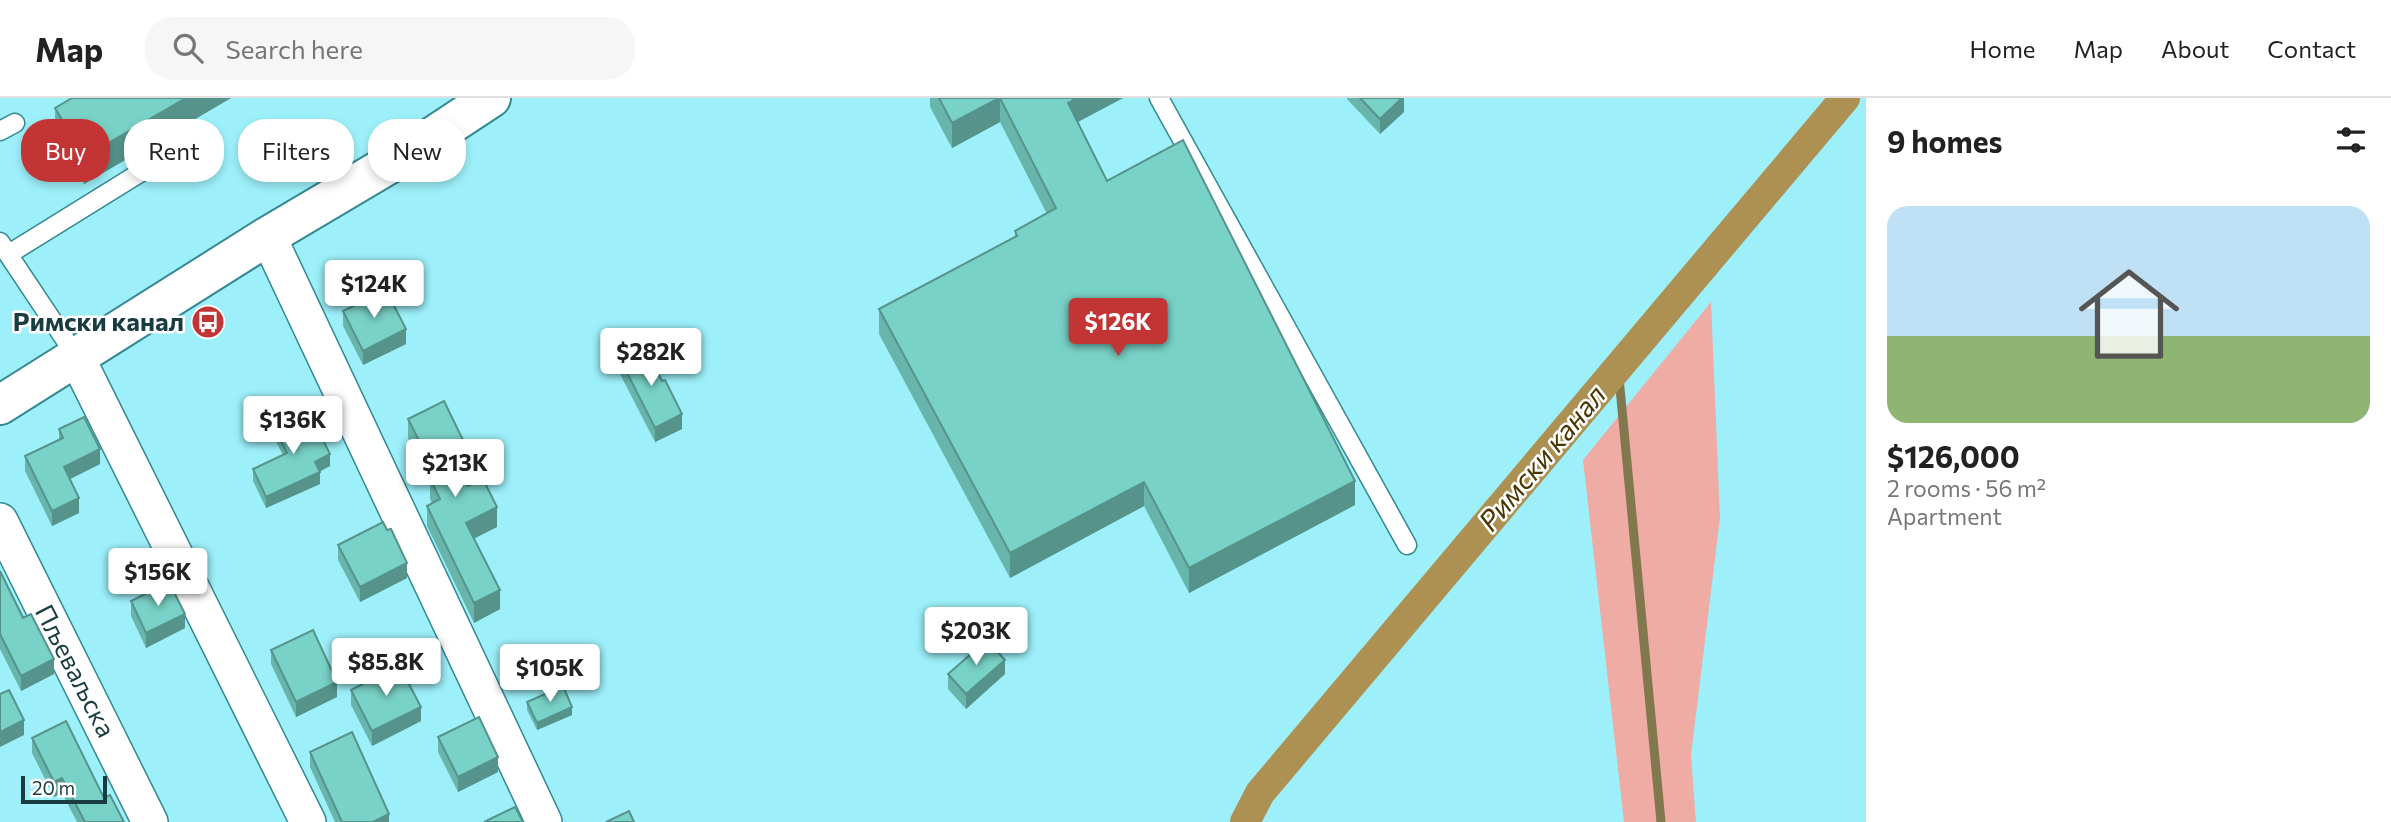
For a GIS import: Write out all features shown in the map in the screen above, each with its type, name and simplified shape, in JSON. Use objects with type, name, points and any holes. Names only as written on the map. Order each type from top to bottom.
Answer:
[{"type":"main road","points":[[0,404],[268,236],[403,156],[491,98]]},
{"type":"street","points":[[268,236],[544,822]]},
{"type":"street","points":[[76,356],[308,822]]},
{"type":"street","name":"Пљеваљска","points":[[0,521],[150,822]]},
{"type":"lane","points":[[1159,98],[1407,545]]},
{"type":"lane","points":[[76,356],[4,248],[124,180]]},
{"type":"shaded area","points":[[1711,302],[1720,518],[1691,755],[1696,822],[1624,822],[1583,460]]},
{"type":"building","points":[[72,98],[186,98],[150,119],[124,119],[124,134],[110,142],[110,119],[62,119],[55,108]]},
{"type":"building","points":[[939,98],[999,98],[952,123]]},
{"type":"building","points":[[1000,98],[1077,98],[1068,103],[1107,181],[1183,140],[1355,481],[1189,568],[1144,482],[1010,553],[879,309],[1017,236],[1015,231],[1056,208]]},
{"type":"building","points":[[1360,98],[1402,98],[1380,119]]},
{"type":"building","points":[[386,290],[406,329],[363,351],[343,311]]},
{"type":"building","points":[[645,347],[682,414],[655,428],[620,359]]},
{"type":"building","points":[[444,401],[463,440],[449,448],[468,486],[483,479],[497,507],[466,523],[500,590],[474,603],[427,506],[440,499],[430,479],[437,476],[408,419]]},
{"type":"building","points":[[309,412],[330,454],[315,462],[320,472],[266,497],[253,469],[287,453],[275,429]]},
{"type":"building","points":[[84,417],[100,449],[64,467],[79,498],[52,511],[25,456],[63,438],[59,429]]},
{"type":"building","points":[[383,522],[387,530],[391,529],[407,563],[360,587],[338,545]]},
{"type":"building","points":[[0,571],[23,618],[31,614],[54,659],[21,676],[0,634]]},
{"type":"building","points":[[169,582],[185,614],[146,633],[131,601]]},
{"type":"building","points":[[313,630],[337,682],[296,702],[271,650]]},
{"type":"building","points":[[987,640],[1005,660],[966,694],[948,674]]},
{"type":"building","points":[[399,665],[421,707],[372,731],[351,690]]},
{"type":"building","points":[[563,686],[572,707],[537,723],[527,702]]},
{"type":"building","points":[[9,690],[24,720],[0,732],[0,694]]},
{"type":"building","points":[[479,717],[498,757],[458,777],[438,737]]},
{"type":"building","points":[[66,721],[104,798],[110,795],[124,822],[85,822],[62,778],[54,782],[32,738]]},
{"type":"building","points":[[352,732],[389,814],[373,822],[342,822],[310,752]]},
{"type":"building","points":[[515,807],[523,822],[484,822]]},
{"type":"building","points":[[629,811],[634,822],[606,822]]},
{"type":"waterway","name":"Римски канал","points":[[1245,822],[1260,793],[1845,98]]},
{"type":"waterway","points":[[1618,367],[1661,822]]},
{"type":"place","name":"Римски канал","points":[[208,322]]}]
